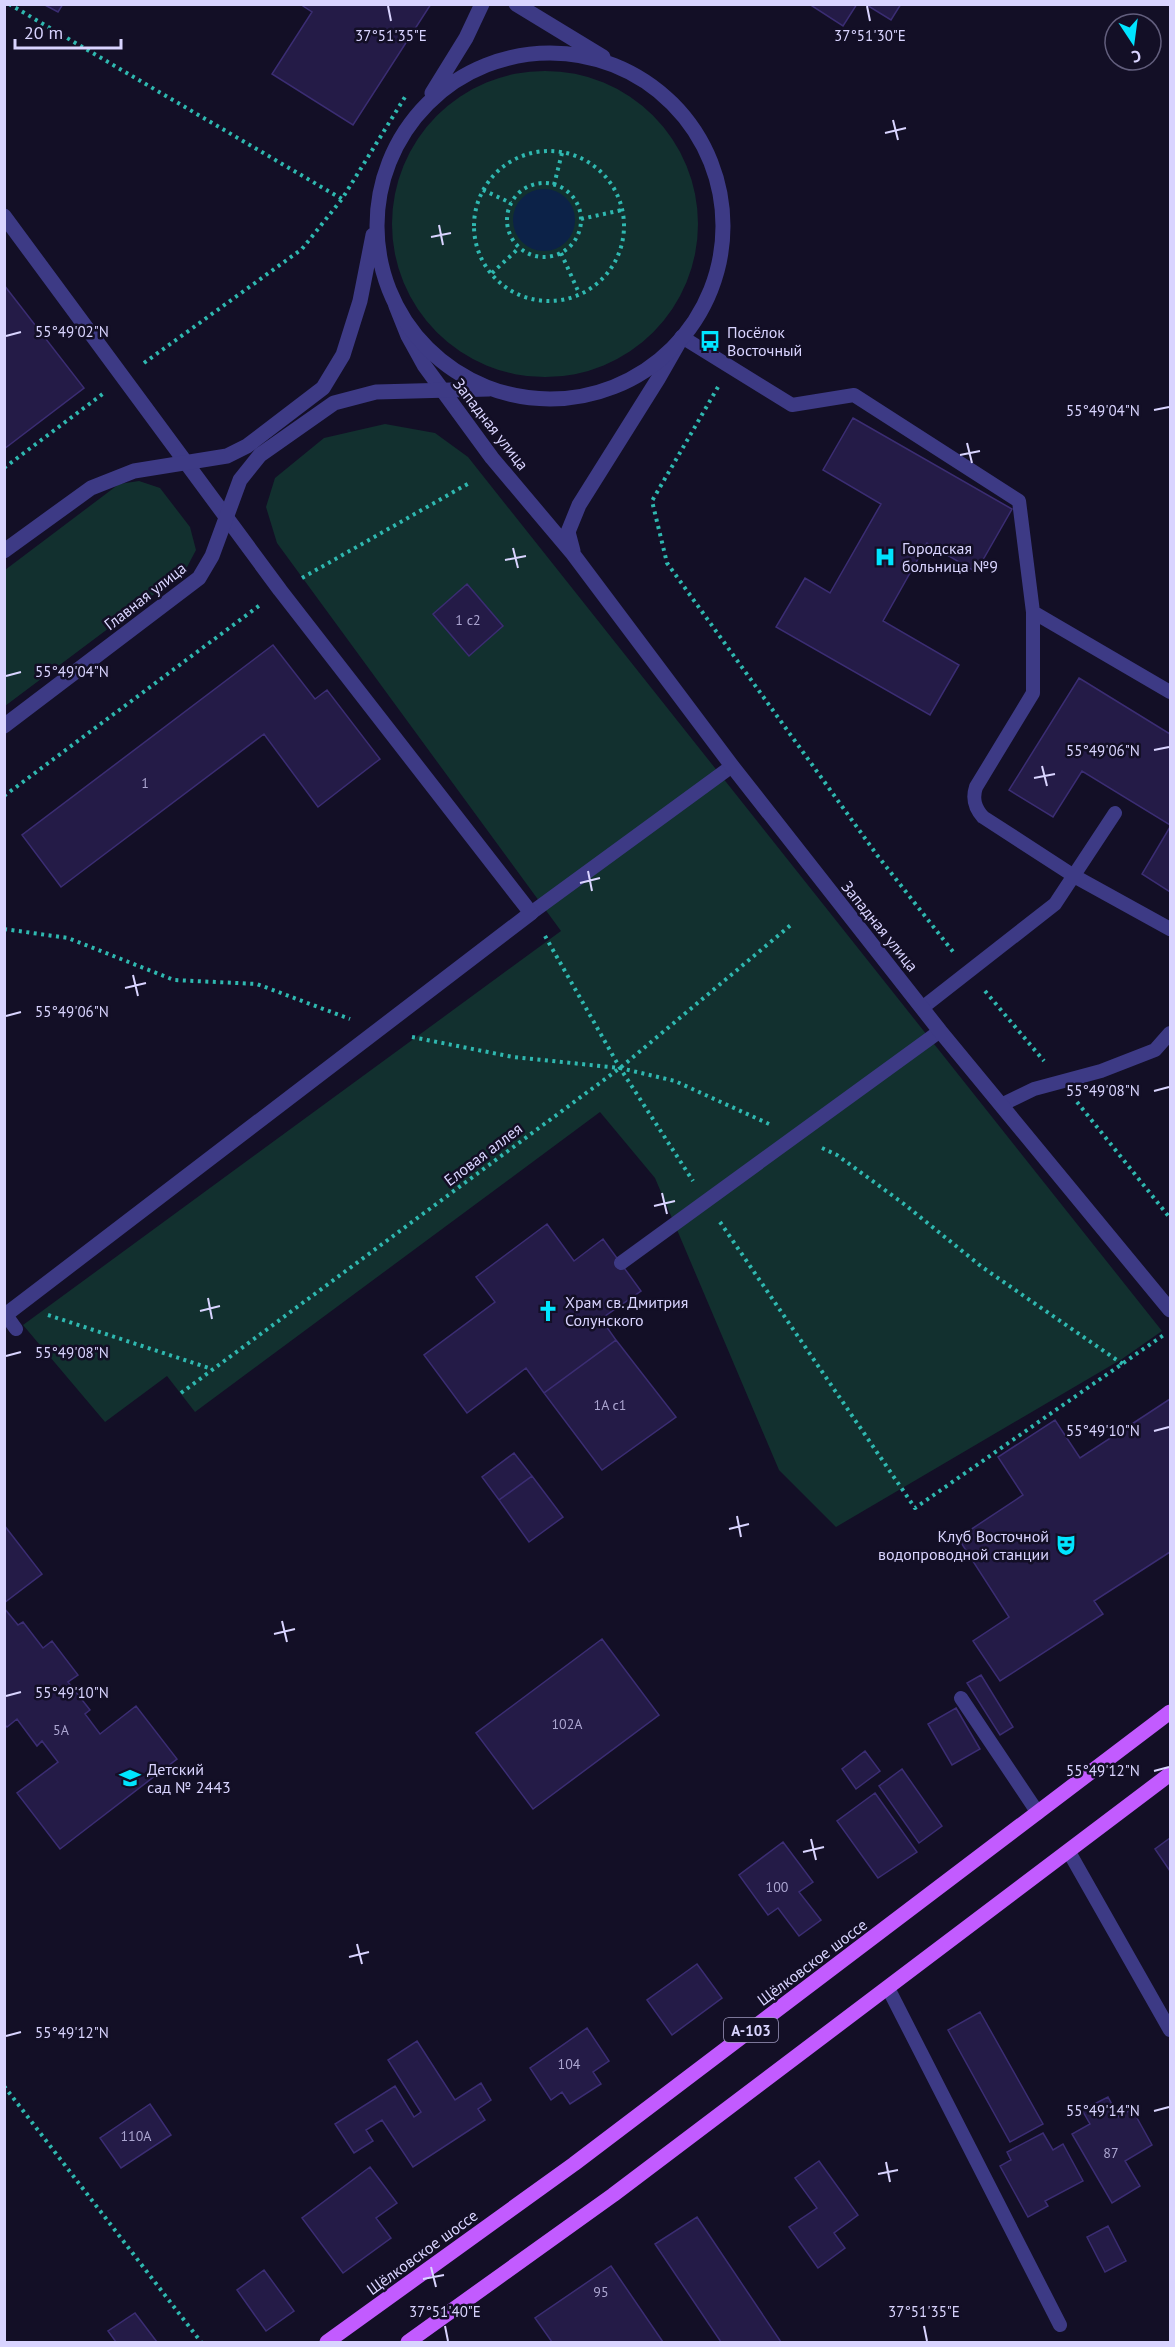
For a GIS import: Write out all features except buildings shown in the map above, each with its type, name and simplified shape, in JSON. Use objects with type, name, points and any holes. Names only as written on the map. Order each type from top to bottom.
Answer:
[{"type":"main road","name":"Щёлковское шоссе","points":[[327,2343],[574,2164],[1170,1712]]},
{"type":"main road","name":"А-103","points":[[408,2343],[613,2195],[1170,1774]]},
{"type":"street","points":[[422,110],[466,38],[482,4]]},
{"type":"street","points":[[516,4],[648,82],[667,98],[699,137],[718,183],[722,207],[723,232],[714,282],[704,305],[579,505],[568,532],[573,554]]},
{"type":"street","points":[[4,551],[91,488],[134,471],[227,456],[248,446],[323,388],[343,356],[357,312],[388,164],[402,135],[433,98],[460,78],[504,59],[554,53],[579,55],[626,70]]},
{"type":"street","points":[[377,212],[380,260],[396,306],[414,333],[436,356],[463,375],[492,389],[540,398],[565,398],[589,394],[614,387],[636,376],[657,362],[682,337]]},
{"type":"street","points":[[4,216],[280,590],[531,913],[10,1312]]},
{"type":"street","name":"Западная улица","points":[[396,306],[408,336],[424,365],[492,458],[573,554],[732,766],[922,1008],[1170,1310]]},
{"type":"street","name":"Главная улица","points":[[4,726],[199,578],[212,556],[240,480],[260,455],[334,403],[376,392],[492,389]]},
{"type":"lane","points":[[682,337],[792,405],[854,395],[1019,501],[1034,612],[1033,693],[976,787],[974,799],[983,818],[1074,876],[1170,929]]},
{"type":"lane","points":[[1034,612],[1170,692]]},
{"type":"lane","points":[[531,913],[732,766]]},
{"type":"lane","points":[[922,1008],[1056,904],[1115,813]]},
{"type":"lane","points":[[621,1263],[940,1030]]},
{"type":"lane","points":[[1001,1105],[1034,1089],[1060,1080],[1101,1071],[1155,1050],[1170,1033]]},
{"type":"lane","points":[[10,1312],[16,1329]]},
{"type":"lane","points":[[961,1698],[1038,1813]]},
{"type":"lane","points":[[1069,1852],[1170,2030]]},
{"type":"lane","points":[[888,1988],[1060,2325]]},
{"type":"path","points":[[9,4],[342,199]]},
{"type":"path","points":[[4,468],[302,249],[342,199],[408,92]]},
{"type":"path","points":[[553,150],[579,156],[592,163],[617,192],[622,210],[624,235],[617,258],[600,282],[567,300],[540,301],[524,297],[500,284],[481,259],[473,228],[483,190],[498,170],[526,154],[553,150]]},
{"type":"path","points":[[554,185],[562,153]]},
{"type":"path","points":[[554,185],[575,200],[580,219],[576,239],[561,253],[542,257],[530,255],[519,248],[508,229],[507,218],[511,203],[529,186],[554,185]]},
{"type":"path","points":[[483,190],[511,203]]},
{"type":"path","points":[[580,219],[622,210]]},
{"type":"path","points":[[492,273],[519,248]]},
{"type":"path","points":[[561,253],[579,293]]},
{"type":"path","points":[[730,366],[652,501],[667,563],[877,855],[1170,1218]]},
{"type":"path","points":[[4,796],[280,590],[471,482]]},
{"type":"path","points":[[531,913],[620,1068],[706,1202],[915,1508],[1124,1365],[1170,1330]]},
{"type":"path","name":"Еловая аллея","points":[[181,1393],[620,1068],[792,924]]},
{"type":"path","points":[[4,929],[68,938],[174,980],[257,984],[346,1018],[427,1041],[513,1057],[620,1068],[675,1081],[837,1155],[904,1204],[982,1267],[1124,1365]]},
{"type":"path","points":[[10,1312],[213,1369]]},
{"type":"path","points":[[4,2086],[201,2343]]},
{"type":"green space","points":[[545,71],[575,74],[603,83],[630,97],[653,116],[672,139],[686,166],[695,194],[698,224],[695,254],[686,282],[672,309],[653,332],[630,351],[603,365],[575,374],[545,377],[515,374],[487,365],[460,351],[437,332],[418,309],[404,282],[395,254],[392,224],[395,194],[404,166],[418,139],[437,116],[460,97],[487,83],[515,74]]},
{"type":"green space","points":[[385,424],[435,433],[468,457],[1162,1331],[1122,1359],[836,1527],[779,1470],[655,1178],[600,1112],[195,1412],[167,1376],[105,1422],[23,1325],[561,931],[277,543],[266,507],[275,478],[324,438]]},
{"type":"green space","points":[[139,481],[160,488],[190,527],[196,550],[185,571],[5,706],[5,570],[119,484]]},
{"type":"water","points":[[544,189],[566,198],[575,220],[566,242],[544,251],[522,242],[513,220],[522,198]]},
{"type":"place","name":"Посёлок Восточный","points":[[710,341]]},
{"type":"place","name":"Городская больница №9","points":[[885,557]]},
{"type":"place","name":"Храм св. Дмитрия Солунского","points":[[548,1311]]},
{"type":"place","name":"Клуб Восточной водопроводной станции","points":[[1066,1545]]},
{"type":"place","name":"Детский сад № 2443","points":[[130,1778]]}]
